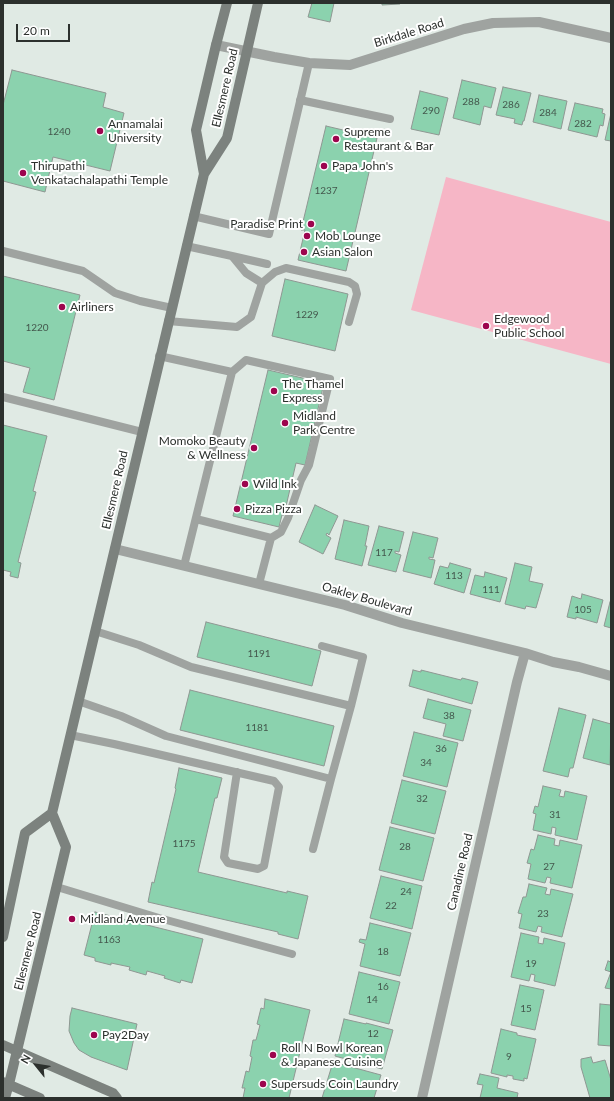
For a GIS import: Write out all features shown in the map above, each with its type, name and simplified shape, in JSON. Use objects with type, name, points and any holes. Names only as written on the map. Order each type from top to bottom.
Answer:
[{"type":"main road","name":"Ellesmere Road","points":[[204,174],[196,130],[227,3]]},
{"type":"main road","name":"Ellesmere Road","points":[[5,1098],[6,1083],[17,1051],[66,847],[52,812],[204,174],[227,138],[258,3]]},
{"type":"main road","points":[[3,938],[25,833],[52,812]]},
{"type":"main road","points":[[3,1045],[113,1093],[117,1098]]},
{"type":"main road","points":[[6,1083],[40,1098]]},
{"type":"street","name":"Birkdale Road","points":[[216,45],[309,63],[350,65],[464,29],[493,23],[540,22],[611,38]]},
{"type":"street","name":"Oakley Boulevard","points":[[115,548],[345,605],[402,623],[611,676]]},
{"type":"street","name":"Canadine Road","points":[[422,1098],[517,682],[525,653]]},
{"type":"lane","points":[[194,216],[269,234],[309,63]]},
{"type":"lane","points":[[300,100],[390,119]]},
{"type":"lane","points":[[186,246],[267,264]]},
{"type":"lane","points":[[3,251],[83,271],[115,293],[140,301],[172,308]]},
{"type":"lane","points":[[232,256],[246,273],[262,283]]},
{"type":"lane","points":[[168,321],[237,327],[251,316],[262,283],[275,272],[286,268],[349,282],[355,286],[357,294],[349,322]]},
{"type":"lane","points":[[160,356],[232,372]]},
{"type":"lane","points":[[184,566],[232,372],[246,360],[330,379],[309,465],[301,480],[288,518],[281,532],[271,538],[259,584]]},
{"type":"lane","points":[[3,397],[142,432]]},
{"type":"lane","points":[[196,519],[271,538]]},
{"type":"lane","points":[[95,631],[139,644],[191,667],[351,706]]},
{"type":"lane","points":[[313,849],[363,657],[322,646]]},
{"type":"lane","points":[[78,701],[121,716],[166,736],[331,779]]},
{"type":"lane","points":[[70,735],[274,780],[279,787],[264,866],[258,869],[228,863],[224,857],[237,772]]},
{"type":"lane","points":[[57,887],[160,918],[292,954]]},
{"type":"shaded area","points":[[446,177],[611,222],[611,364],[411,310]]},
{"type":"building","points":[[312,3],[334,3],[330,22],[308,17]]},
{"type":"building","points":[[382,3],[400,3],[400,4],[382,5]]},
{"type":"building","points":[[12,70],[106,93],[103,107],[124,113],[110,171],[53,157],[45,192],[3,181],[3,105]]},
{"type":"building","points":[[462,80],[496,88],[491,108],[484,106],[480,125],[453,118]]},
{"type":"building","points":[[503,87],[531,93],[522,125],[514,123],[515,119],[496,115]]},
{"type":"building","points":[[420,91],[448,98],[439,135],[411,129]]},
{"type":"building","points":[[539,95],[567,101],[561,129],[533,122]]},
{"type":"building","points":[[575,103],[603,109],[602,113],[605,114],[603,126],[600,125],[597,137],[568,130]]},
{"type":"building","points":[[611,113],[611,141],[605,140]]},
{"type":"building","points":[[326,126],[377,138],[346,271],[298,260],[305,230],[301,230]]},
{"type":"building","points":[[3,276],[80,295],[54,400],[23,392],[30,368],[3,361]]},
{"type":"building","points":[[285,279],[348,294],[335,351],[272,336]]},
{"type":"building","name":"Midland Park Centre","points":[[268,370],[324,383],[305,465],[296,463],[284,515],[282,515],[279,527],[233,516]]},
{"type":"building","points":[[3,425],[47,436],[33,491],[36,492],[18,562],[21,563],[18,578],[10,576],[11,572],[3,570]]},
{"type":"building","points":[[315,505],[338,516],[329,535],[327,533],[326,535],[331,538],[323,554],[299,542]]},
{"type":"building","points":[[344,520],[369,526],[365,546],[367,546],[362,566],[335,559]]},
{"type":"building","points":[[379,526],[404,532],[399,552],[395,551],[395,553],[401,555],[396,572],[368,565]]},
{"type":"building","points":[[413,532],[438,538],[433,558],[429,557],[429,559],[435,560],[431,578],[403,571]]},
{"type":"building","points":[[450,563],[471,569],[464,593],[434,584],[440,566],[448,568]]},
{"type":"building","points":[[515,563],[532,567],[529,581],[543,584],[536,608],[526,606],[525,609],[505,604]]},
{"type":"building","points":[[485,572],[507,578],[500,602],[470,594],[475,575],[484,577]]},
{"type":"building","points":[[582,594],[603,600],[597,623],[576,617],[576,619],[567,617],[572,596],[581,599]]},
{"type":"building","points":[[611,602],[611,628],[604,626]]},
{"type":"building","points":[[206,622],[321,651],[312,686],[197,657]]},
{"type":"building","points":[[413,670],[421,672],[421,670],[461,680],[462,678],[478,682],[472,704],[409,686]]},
{"type":"building","points":[[190,690],[334,726],[324,766],[180,730]]},
{"type":"building","points":[[428,699],[471,710],[463,741],[443,736],[446,724],[423,718]]},
{"type":"building","points":[[559,708],[586,715],[573,768],[570,768],[568,777],[543,771]]},
{"type":"building","points":[[593,719],[611,724],[610,765],[583,758]]},
{"type":"building","points":[[414,732],[458,743],[447,787],[403,776]]},
{"type":"building","points":[[179,768],[222,778],[217,798],[215,798],[198,872],[287,893],[287,891],[308,896],[298,939],[278,934],[278,932],[148,902],[152,882],[154,883],[176,789]]},
{"type":"building","points":[[402,780],[446,791],[435,834],[391,823]]},
{"type":"building","points":[[543,786],[561,790],[559,796],[564,797],[565,791],[587,796],[577,840],[555,835],[556,828],[552,827],[551,834],[533,830],[536,814],[533,813],[535,806],[538,807]]},
{"type":"building","points":[[390,827],[434,838],[423,881],[379,870]]},
{"type":"building","points":[[538,835],[555,839],[554,845],[559,846],[560,840],[582,845],[572,888],[550,883],[551,878],[547,877],[545,883],[528,879],[531,864],[527,863],[531,849],[534,850]]},
{"type":"building","points":[[381,876],[422,886],[412,929],[370,918]]},
{"type":"building","points":[[529,884],[547,888],[545,894],[550,895],[551,889],[573,894],[562,937],[541,932],[542,927],[538,926],[536,932],[519,928],[522,914],[518,913],[523,897],[526,897]]},
{"type":"building","points":[[95,912],[203,939],[192,983],[181,980],[180,983],[164,978],[165,976],[147,971],[146,975],[129,970],[130,967],[111,963],[111,965],[95,961],[95,958],[84,955]]},
{"type":"building","points":[[370,923],[411,933],[400,976],[360,966],[365,944],[359,942],[360,939],[366,940]]},
{"type":"building","points":[[521,933],[539,937],[538,943],[543,944],[544,938],[565,943],[555,986],[534,981],[535,975],[531,974],[529,981],[511,977]]},
{"type":"building","points":[[608,961],[611,962],[611,972],[605,970]]},
{"type":"building","points":[[359,972],[400,982],[389,1024],[349,1014]]},
{"type":"building","points":[[611,972],[611,989],[605,988]]},
{"type":"building","points":[[520,985],[544,990],[535,1030],[511,1025]]},
{"type":"building","points":[[265,999],[310,1010],[289,1098],[243,1098],[245,1088],[242,1088],[246,1071],[249,1072],[253,1040],[256,1040],[260,1025],[257,1024],[261,1008],[264,1009]]},
{"type":"building","points":[[600,1004],[611,1005],[611,1046],[598,1045]]},
{"type":"building","points":[[72,1008],[137,1024],[127,1070],[91,1057],[79,1050],[69,1031]]},
{"type":"building","points":[[344,1019],[393,1030],[382,1069],[335,1056]]},
{"type":"building","points":[[501,1029],[517,1033],[517,1035],[536,1039],[527,1079],[524,1078],[524,1081],[513,1079],[513,1076],[507,1075],[507,1077],[491,1073]]},
{"type":"building","points":[[591,1057],[593,1063],[605,1060],[611,1080],[611,1098],[590,1098],[581,1067],[581,1059]]},
{"type":"building","points":[[333,1062],[381,1075],[374,1098],[322,1098]]},
{"type":"building","points":[[480,1074],[499,1078],[497,1088],[518,1093],[517,1098],[480,1098],[483,1085],[477,1084]]},
{"type":"place","name":"Annamalai University","points":[[100,131]]},
{"type":"place","name":"Supreme Restaurant & Bar","points":[[336,139]]},
{"type":"place","name":"Papa John's","points":[[324,166]]},
{"type":"place","name":"Thirupathi Venkatachalapathi Temple","points":[[23,173]]},
{"type":"place","name":"Paradise Print","points":[[311,224]]},
{"type":"place","name":"Mob Lounge","points":[[307,236]]},
{"type":"place","name":"Asian Salon","points":[[304,252]]},
{"type":"place","name":"Airliners","points":[[62,307]]},
{"type":"place","name":"Edgewood Public School","points":[[486,326]]},
{"type":"place","name":"The Thamel Express","points":[[274,391]]},
{"type":"place","name":"Midland Park Centre","points":[[285,423]]},
{"type":"place","name":"Momoko Beauty & Wellness","points":[[254,448]]},
{"type":"place","name":"Wild Ink","points":[[245,484]]},
{"type":"place","name":"Pizza Pizza","points":[[237,509]]},
{"type":"place","name":"Midland Avenue","points":[[72,919]]},
{"type":"place","name":"Pay2Day","points":[[94,1035]]},
{"type":"place","name":"Roll N Bowl Korean & Japanese Cuisine","points":[[273,1055]]},
{"type":"place","name":"Supersuds Coin Laundry","points":[[263,1084]]}]
